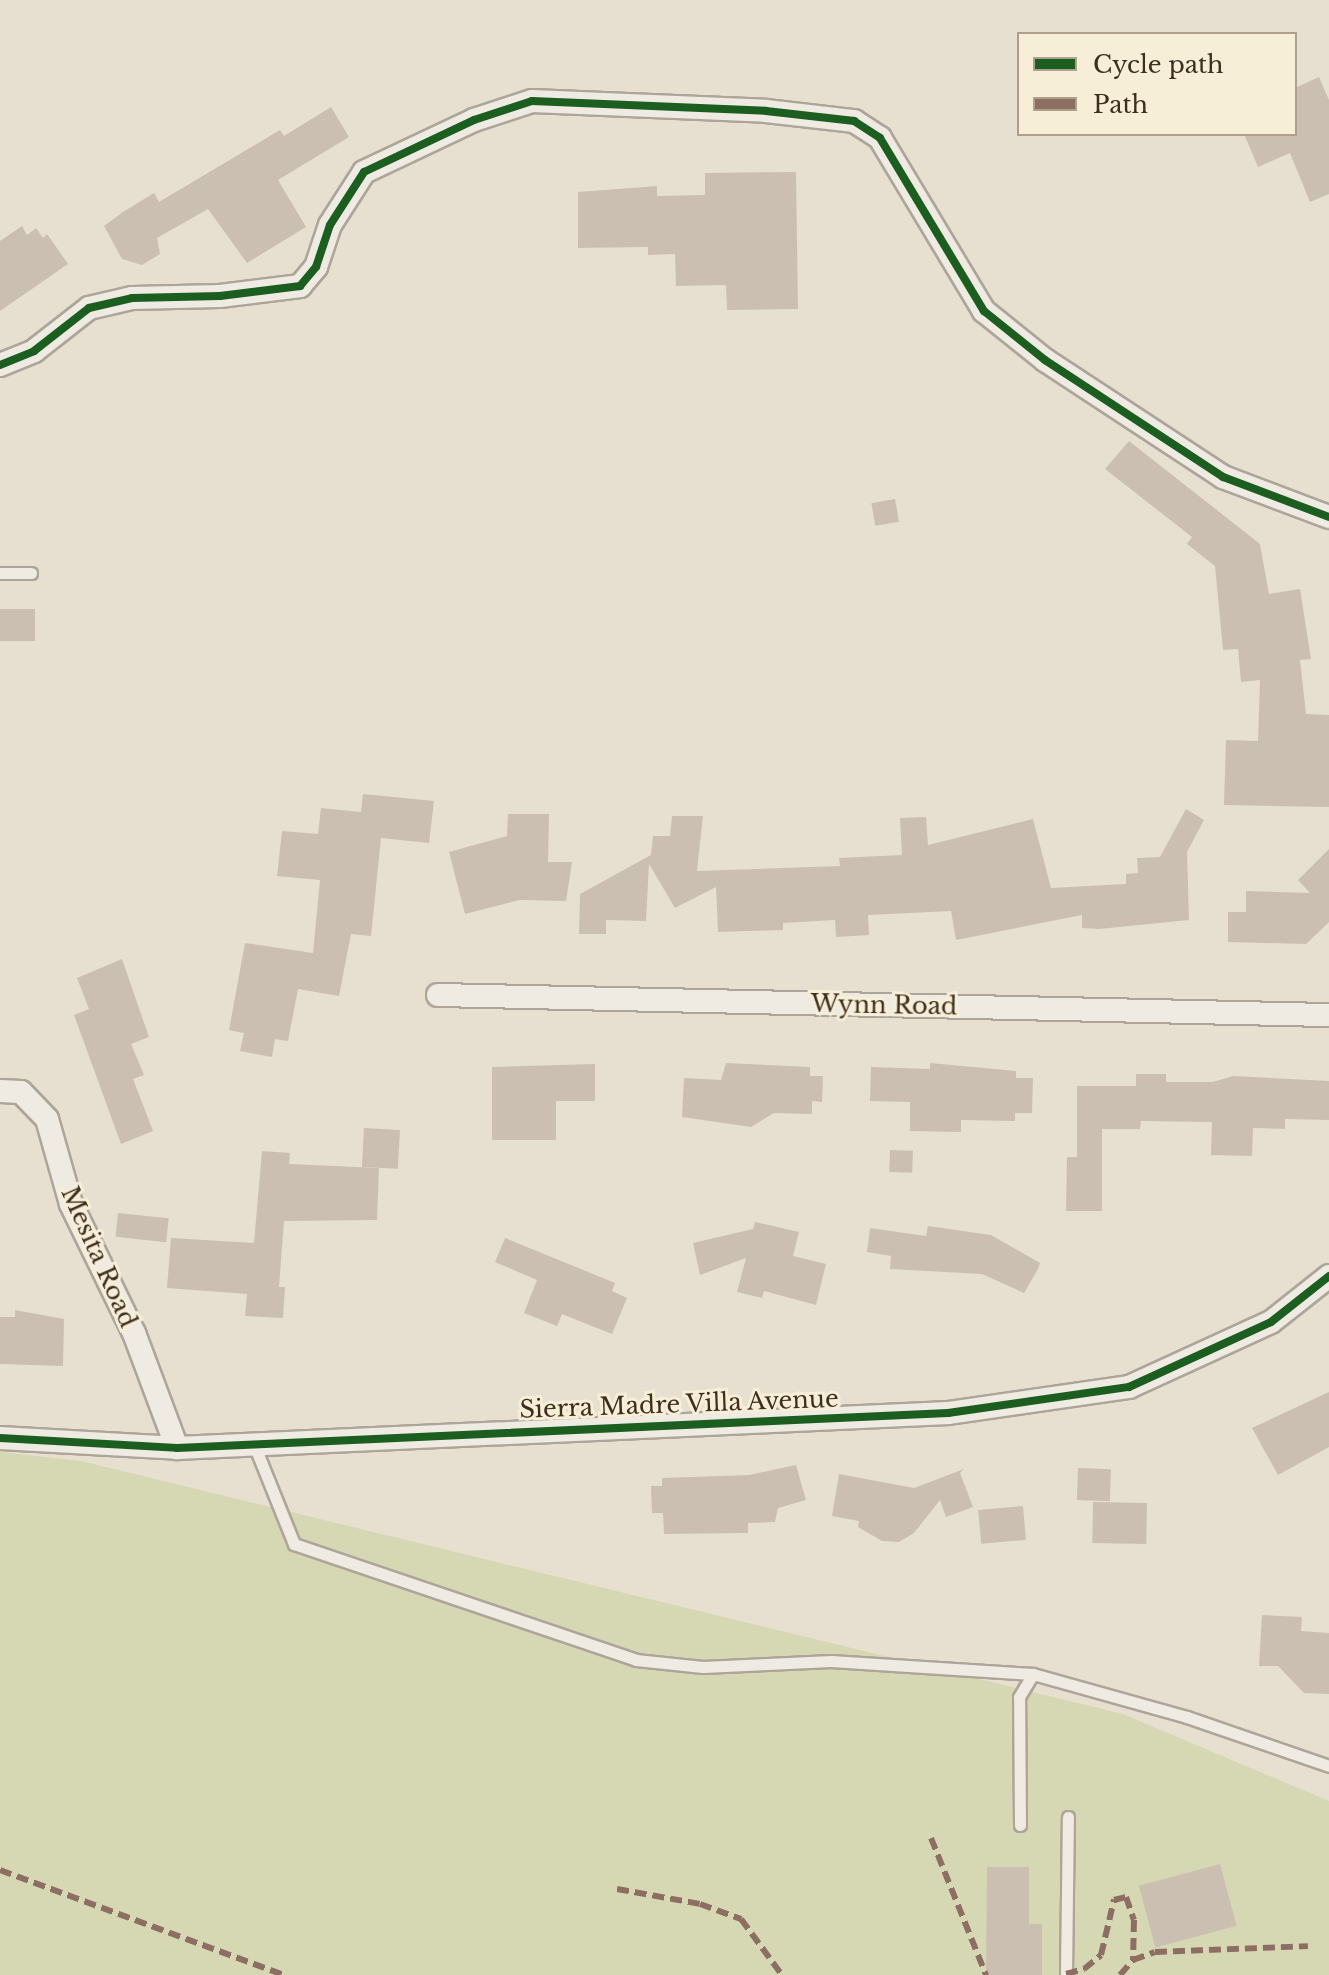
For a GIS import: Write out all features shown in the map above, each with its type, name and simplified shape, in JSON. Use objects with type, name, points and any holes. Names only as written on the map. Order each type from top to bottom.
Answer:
[{"type":"street","points":[[0,365],[34,351],[89,308],[132,298],[220,296],[300,286],[316,267],[330,225],[364,172],[532,101],[766,111],[854,121],[880,138],[984,311],[1045,360],[1223,477],[1329,517]]},
{"type":"street","name":"Wynn Road","points":[[438,995],[1329,1015]]},
{"type":"street","name":"Mesita Road","points":[[0,1091],[21,1092],[47,1119],[71,1204],[134,1333],[177,1448]]},
{"type":"street","name":"Sierra Madre Villa Avenue","points":[[0,1438],[177,1448],[253,1442],[948,1413],[1129,1387],[1271,1322],[1329,1276]]},
{"type":"lane","points":[[0,573],[31,573]]},
{"type":"lane","points":[[253,1442],[294,1544],[636,1660],[703,1667],[831,1661],[1033,1674],[1187,1717],[1329,1766]]},
{"type":"lane","points":[[1020,1825],[1019,1697],[1033,1674]]},
{"type":"lane","points":[[1066,1975],[1068,1817]]},
{"type":"green space","points":[[0,1452],[81,1461],[1123,1714],[1329,1801],[1329,1975],[0,1975]]},
{"type":"building","points":[[1319,77],[1329,100],[1329,194],[1310,202],[1290,153],[1258,167],[1245,136],[1297,136],[1297,87]]},
{"type":"building","points":[[331,107],[349,137],[278,180],[306,227],[247,263],[208,209],[157,238],[160,254],[142,265],[122,259],[104,226],[123,212],[154,193],[159,202],[280,130],[284,136]]},
{"type":"building","points":[[796,172],[798,309],[727,310],[726,285],[676,286],[675,254],[648,255],[648,247],[578,248],[578,192],[657,186],[657,196],[705,195],[705,173]]},
{"type":"building","points":[[22,226],[27,235],[36,228],[43,238],[47,234],[68,264],[0,311],[0,241]]},
{"type":"building","points":[[1129,441],[1260,544],[1269,594],[1300,589],[1311,659],[1300,660],[1306,714],[1329,715],[1329,807],[1224,805],[1226,740],[1258,741],[1260,680],[1241,682],[1238,649],[1223,650],[1215,566],[1187,544],[1192,537],[1105,469]]},
{"type":"building","points":[[895,499],[899,522],[875,526],[871,503]]},
{"type":"building","points":[[0,609],[35,609],[35,641],[0,641]]},
{"type":"building","points":[[363,794],[434,801],[429,843],[381,838],[371,936],[351,934],[339,996],[298,989],[288,1041],[275,1039],[272,1057],[240,1051],[244,1033],[229,1030],[245,943],[313,953],[320,880],[277,876],[282,831],[318,834],[321,808],[361,812]]},
{"type":"building","points":[[1186,809],[1204,820],[1187,852],[1189,920],[1099,929],[1082,928],[1082,915],[956,940],[951,911],[868,915],[869,935],[836,937],[835,920],[783,923],[783,930],[718,932],[716,887],[675,908],[649,864],[646,921],[606,920],[606,934],[579,934],[580,894],[651,855],[653,836],[670,836],[672,816],[703,816],[697,871],[840,866],[839,858],[902,855],[900,818],[926,817],[928,845],[1033,819],[1051,888],[1126,884],[1126,874],[1138,873],[1137,858],[1160,857]]},
{"type":"building","points":[[508,814],[549,814],[548,862],[572,862],[566,901],[520,900],[465,914],[449,852],[507,836]]},
{"type":"building","points":[[1329,849],[1329,922],[1306,944],[1228,942],[1228,912],[1246,912],[1246,891],[1310,893],[1298,880]]},
{"type":"building","points":[[122,959],[149,1037],[131,1044],[144,1075],[133,1079],[153,1131],[121,1144],[74,1015],[89,1009],[77,978]]},
{"type":"building","points":[[726,1063],[810,1067],[810,1076],[823,1076],[822,1102],[812,1101],[812,1114],[774,1113],[751,1127],[682,1117],[684,1078],[721,1080]]},
{"type":"building","points":[[930,1063],[1016,1071],[1016,1078],[1033,1078],[1032,1113],[1015,1113],[1015,1121],[961,1120],[961,1132],[910,1131],[910,1102],[870,1101],[871,1067],[930,1069]]},
{"type":"building","points":[[595,1064],[595,1101],[556,1101],[556,1140],[492,1140],[492,1067]]},
{"type":"building","points":[[1136,1074],[1166,1074],[1166,1082],[1213,1082],[1233,1076],[1329,1081],[1329,1120],[1285,1119],[1285,1129],[1253,1128],[1252,1156],[1211,1155],[1212,1122],[1141,1121],[1140,1129],[1102,1129],[1102,1211],[1066,1211],[1067,1157],[1077,1157],[1077,1086],[1136,1086]]},
{"type":"building","points":[[364,1128],[400,1130],[398,1169],[362,1167]]},
{"type":"building","points":[[890,1150],[913,1151],[912,1173],[889,1172]]},
{"type":"building","points":[[262,1151],[290,1153],[289,1164],[379,1168],[377,1220],[284,1221],[279,1287],[285,1287],[283,1318],[245,1316],[247,1294],[167,1288],[171,1238],[254,1243]]},
{"type":"building","points":[[118,1213],[169,1218],[166,1242],[115,1237]]},
{"type":"building","points":[[755,1222],[799,1232],[793,1256],[826,1264],[816,1305],[764,1291],[762,1298],[737,1292],[746,1258],[700,1275],[693,1243],[753,1229]]},
{"type":"building","points":[[928,1226],[991,1235],[1040,1263],[1038,1269],[1024,1293],[982,1274],[890,1269],[891,1256],[867,1252],[870,1228],[926,1236]]},
{"type":"building","points":[[505,1238],[615,1283],[612,1291],[627,1298],[612,1334],[562,1314],[557,1326],[524,1313],[537,1280],[495,1262]]},
{"type":"building","points":[[15,1310],[64,1319],[63,1366],[0,1364],[0,1317],[15,1317]]},
{"type":"building","points":[[1329,1392],[1329,1447],[1278,1475],[1252,1428]]},
{"type":"building","points":[[796,1465],[806,1500],[778,1508],[775,1522],[748,1523],[748,1533],[664,1534],[663,1513],[652,1513],[651,1486],[662,1486],[662,1478],[749,1475]]},
{"type":"building","points":[[1078,1468],[1111,1469],[1110,1501],[1077,1500]]},
{"type":"building","points":[[964,1469],[960,1473],[973,1507],[946,1517],[940,1500],[914,1533],[899,1542],[882,1541],[858,1527],[859,1521],[832,1516],[839,1474],[914,1488]]},
{"type":"building","points":[[1093,1502],[1147,1503],[1146,1544],[1092,1543]]},
{"type":"building","points":[[1023,1506],[1026,1540],[981,1544],[978,1510]]},
{"type":"building","points":[[1262,1615],[1302,1617],[1301,1631],[1329,1633],[1329,1694],[1304,1693],[1278,1666],[1259,1666]]},
{"type":"building","points":[[1220,1864],[1237,1926],[1155,1948],[1139,1886]]},
{"type":"building","points":[[987,1867],[1029,1867],[1029,1924],[1042,1924],[1042,1975],[986,1975]]},
{"type":"marked path","points":[[931,1838],[986,1975]]},
{"type":"marked path","points":[[0,1870],[284,1975]]},
{"type":"marked path","points":[[617,1889],[700,1904],[741,1919],[782,1975]]},
{"type":"marked path","points":[[1066,1974],[1084,1969],[1101,1955],[1114,1900],[1126,1897],[1134,1920],[1133,1960]]},
{"type":"marked path","points":[[1120,1975],[1133,1960],[1155,1952],[1308,1946]]},
{"type":"cycle path","points":[[0,365],[34,351],[89,308],[132,298],[220,296],[300,286],[316,267],[330,225],[364,172],[474,120],[532,101],[766,111],[854,121],[880,138],[984,311],[1045,360],[1223,477],[1329,517]]},
{"type":"cycle path","points":[[0,1438],[177,1448],[948,1413],[1129,1387],[1271,1322],[1329,1276]]}]
